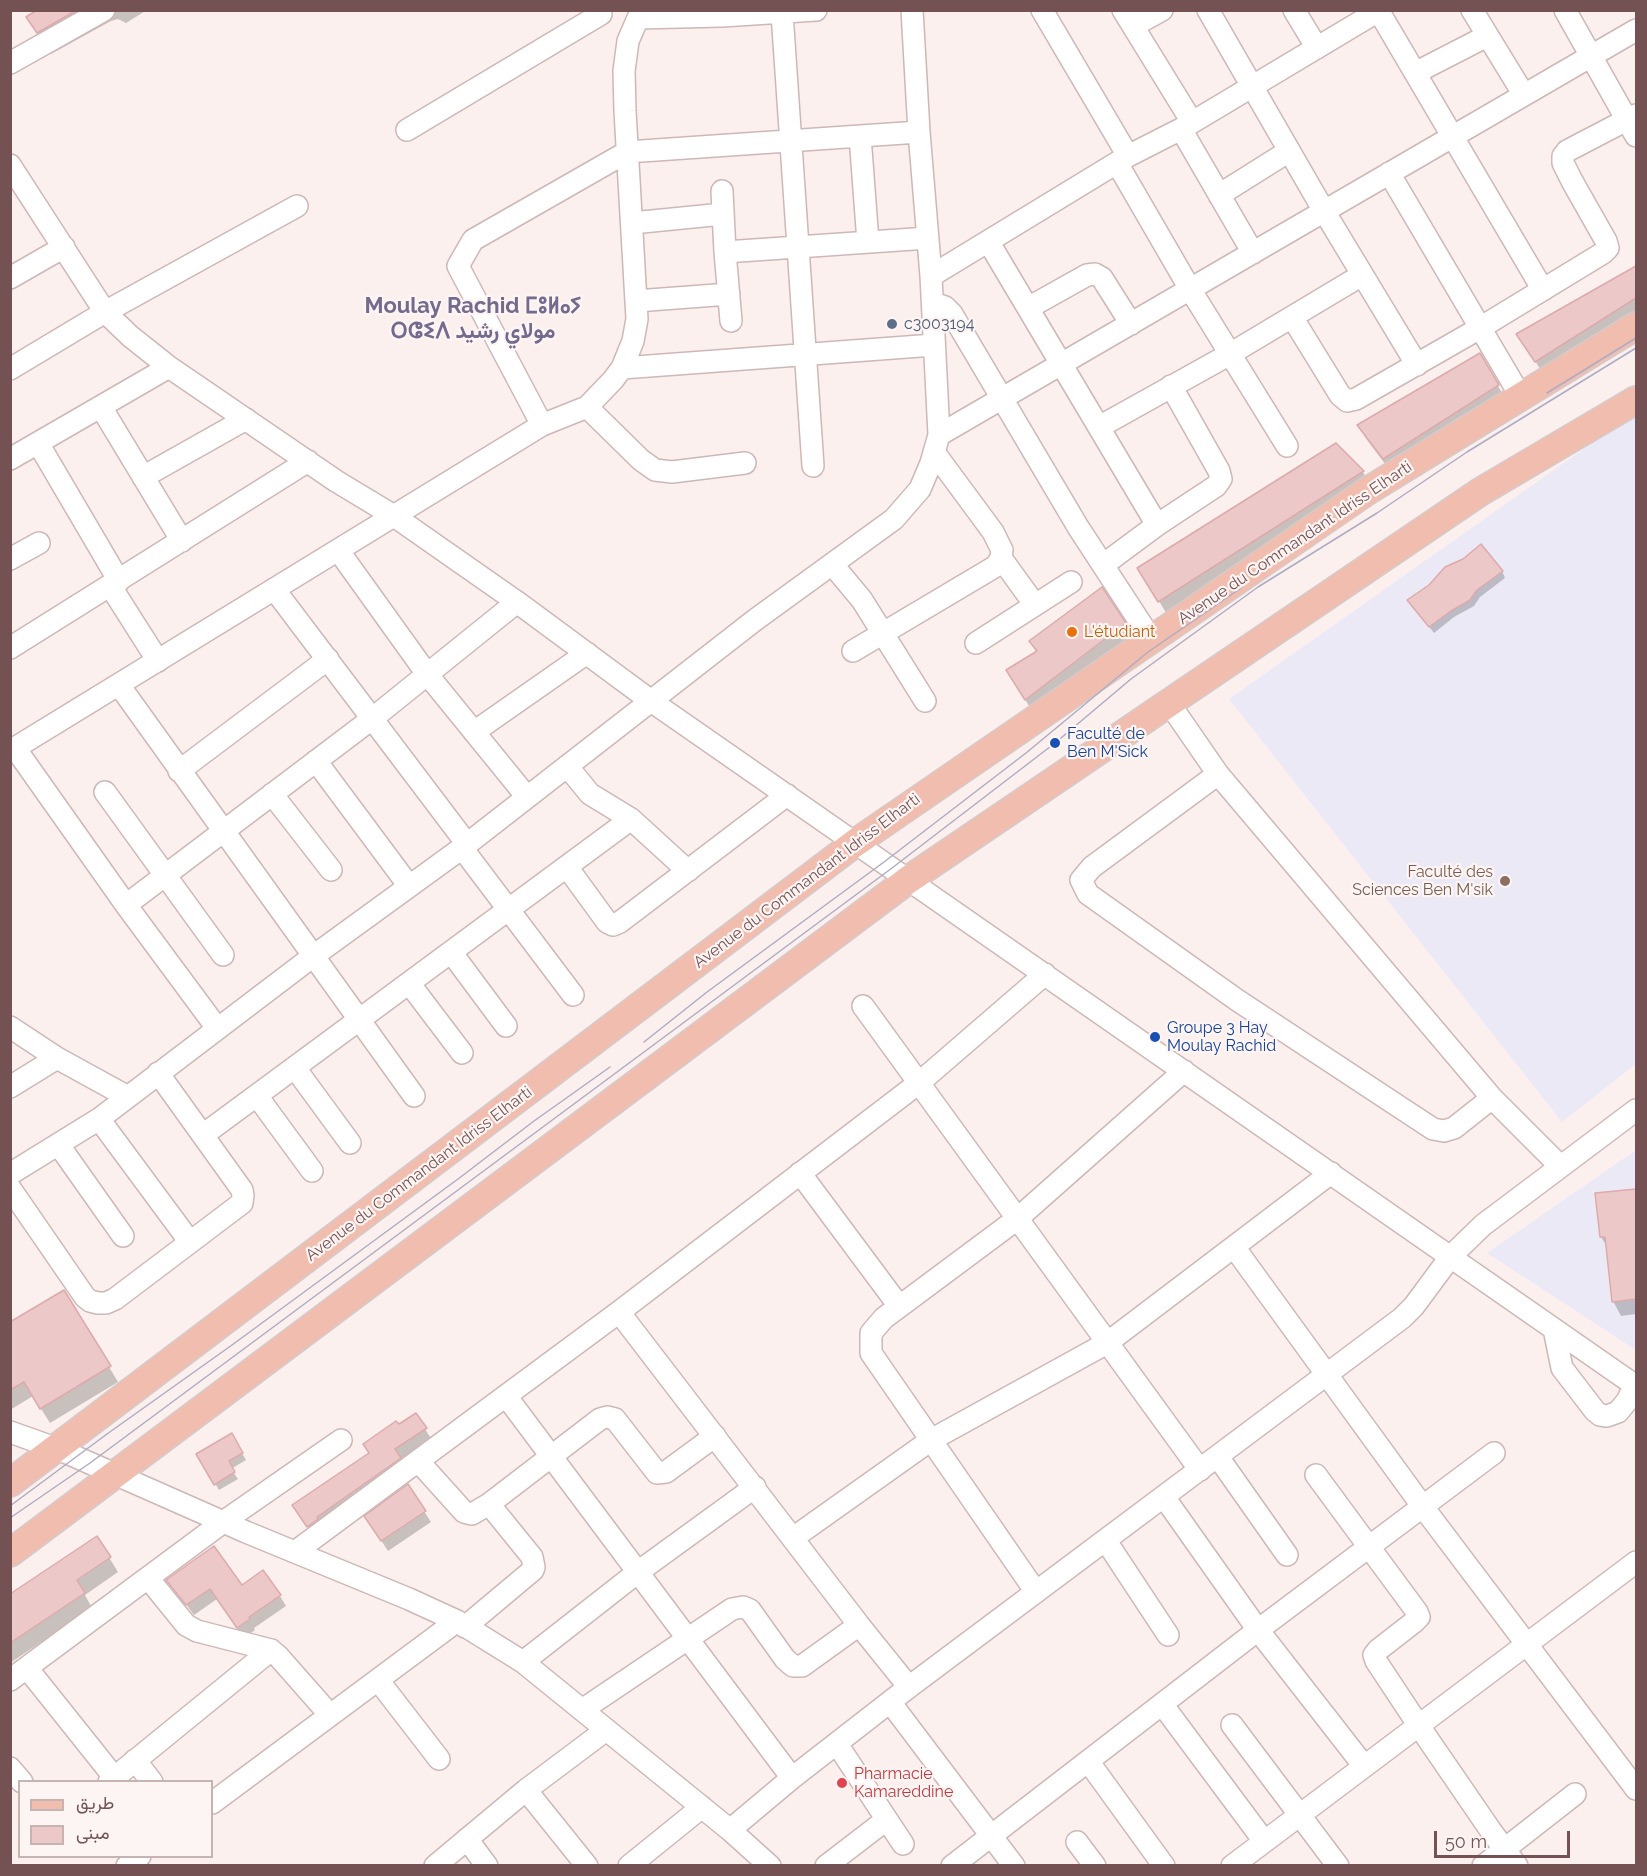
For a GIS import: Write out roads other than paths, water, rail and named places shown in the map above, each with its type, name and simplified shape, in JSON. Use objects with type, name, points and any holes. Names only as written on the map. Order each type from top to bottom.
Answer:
[{"type":"main road","name":"Avenue du Commandant Idriss Elharti","points":[[10,1483],[58,1449],[855,843],[1369,490],[1636,326]]},
{"type":"main road","points":[[10,1553],[908,879],[1480,492],[1636,400]]},
{"type":"street","points":[[10,63],[104,10]]},
{"type":"street","points":[[217,1028],[13,750],[542,425],[587,406],[622,368],[633,341],[637,319],[624,71],[628,41],[641,14],[722,16],[816,10]]},
{"type":"street","points":[[10,1174],[99,1119],[217,1028],[464,846],[755,620],[894,519],[920,489],[936,444],[932,276],[919,132],[912,10]]},
{"type":"street","points":[[1042,10],[1190,289],[1287,446]]},
{"type":"street","points":[[1162,10],[1128,18],[1186,125],[1219,195],[1253,253]]},
{"type":"street","points":[[1208,10],[1324,212],[1417,366]]},
{"type":"street","points":[[1294,10],[1317,48]]},
{"type":"street","points":[[1472,10],[1524,95]]},
{"type":"street","points":[[1292,316],[1340,395],[1347,401],[1356,399],[1417,366],[1608,248],[1563,163],[1563,156],[1568,151],[1633,123],[1565,10]]},
{"type":"street","points":[[932,276],[1122,159],[1186,125],[1379,11],[1543,290]]},
{"type":"street","points":[[407,130],[600,12],[628,41]]},
{"type":"street","points":[[782,13],[813,466]]},
{"type":"street","points":[[936,444],[1001,399],[1636,30]]},
{"type":"street","points":[[1415,74],[1487,36]]},
{"type":"street","points":[[542,425],[458,266],[473,240],[627,152],[919,132]]},
{"type":"street","points":[[860,136],[868,242]]},
{"type":"street","points":[[1219,195],[1289,151]]},
{"type":"street","points":[[10,165],[105,312],[130,336],[169,367],[336,481],[394,516],[517,602],[651,701],[1636,1385],[1618,1412],[1607,1416],[1595,1411],[1562,1368],[1554,1329]]},
{"type":"street","points":[[1389,173],[1521,397]]},
{"type":"street","points":[[722,191],[731,321]]},
{"type":"street","points":[[10,369],[105,312],[297,206]]},
{"type":"street","points":[[632,223],[723,214]]},
{"type":"street","points":[[725,252],[928,238]]},
{"type":"street","points":[[988,241],[1157,525]]},
{"type":"street","points":[[10,278],[64,247]]},
{"type":"street","points":[[1028,308],[1087,275],[1095,274],[1102,278],[1131,324]]},
{"type":"street","points":[[1099,428],[1230,354],[1362,275]]},
{"type":"street","points":[[636,301],[729,294]]},
{"type":"street","points":[[933,303],[945,307],[952,314],[1001,399],[1151,639]]},
{"type":"street","points":[[622,368],[934,345]]},
{"type":"street","points":[[10,459],[169,367]]},
{"type":"street","points":[[1103,565],[1157,525],[1216,486],[1221,479],[1219,471],[1172,386]]},
{"type":"street","points":[[587,406],[641,460],[655,470],[672,472],[746,464]]},
{"type":"street","points":[[100,407],[182,541]]},
{"type":"street","points":[[143,477],[246,419]]},
{"type":"street","points":[[38,443],[158,661]]},
{"type":"street","points":[[853,651],[996,566],[1001,558],[1002,550],[993,532],[936,444]]},
{"type":"street","points":[[10,648],[308,461]]},
{"type":"street","points":[[12,554],[39,543]]},
{"type":"street","points":[[338,550],[427,674],[527,797]]},
{"type":"street","points":[[1001,558],[1035,605]]},
{"type":"street","points":[[832,564],[862,600],[925,701]]},
{"type":"street","points":[[976,643],[1071,582]]},
{"type":"street","points":[[274,589],[373,718],[509,909],[573,994]]},
{"type":"street","points":[[126,905],[373,718],[517,602]]},
{"type":"street","points":[[474,732],[587,653]]},
{"type":"street","points":[[179,771],[328,659]]},
{"type":"street","points":[[119,685],[312,957],[414,1096]]},
{"type":"street","points":[[1169,703],[1218,774],[1492,1098],[1560,1166]]},
{"type":"street","points":[[316,761],[409,886]]},
{"type":"street","points":[[567,766],[590,794],[631,819],[688,871]]},
{"type":"street","points":[[1218,774],[1092,867],[1081,880],[1088,894],[1237,999],[1433,1129],[1444,1131],[1454,1128],[1492,1098]]},
{"type":"street","points":[[105,792],[223,955]]},
{"type":"street","points":[[272,794],[331,870]]},
{"type":"street","points":[[567,867],[607,922],[613,925],[787,795]]},
{"type":"street","points":[[203,1135],[631,819]]},
{"type":"street","points":[[451,952],[506,1026]]},
{"type":"street","points":[[295,1552],[619,1312],[920,1082],[1045,974]]},
{"type":"street","points":[[409,983],[462,1053]]},
{"type":"street","points":[[863,1006],[1200,1470]]},
{"type":"street","points":[[10,1027],[57,1058],[128,1097]]},
{"type":"street","points":[[10,1087],[57,1058]]},
{"type":"street","points":[[295,1068],[350,1143]]},
{"type":"street","points":[[1036,1592],[872,1353],[871,1333],[899,1306],[1017,1219],[1184,1071]]},
{"type":"street","points":[[10,1188],[86,1297],[98,1304],[115,1299],[242,1203],[242,1190],[158,1073]]},
{"type":"street","points":[[257,1096],[312,1171]]},
{"type":"street","points":[[730,1830],[792,1778],[909,1687],[1402,1318],[1414,1306],[1451,1256],[1483,1225],[1636,1110]]},
{"type":"street","points":[[99,1119],[190,1242]]},
{"type":"street","points":[[58,1144],[123,1236]]},
{"type":"street","points":[[800,1173],[899,1306]]},
{"type":"street","points":[[793,1538],[930,1440],[1107,1343],[1331,1173]]},
{"type":"street","points":[[1234,1247],[1423,1507],[1636,1789]]},
{"type":"street","points":[[619,1312],[909,1687]]},
{"type":"street","points":[[506,1396],[792,1778]]},
{"type":"street","points":[[419,1462],[464,1512],[472,1514],[489,1504],[600,1419],[607,1417],[615,1419],[657,1473],[666,1472],[715,1436]]},
{"type":"street","points":[[10,1432],[58,1449],[223,1522],[409,1599],[461,1624],[523,1662],[730,1830],[770,1866]]},
{"type":"street","points":[[271,1650],[111,1779],[19,1674],[223,1522],[341,1440]]},
{"type":"street","points":[[952,1866],[1258,1630],[1494,1453]]},
{"type":"street","points":[[1218,1457],[1287,1555]]},
{"type":"street","points":[[1316,1475],[1419,1617],[1378,1650],[1374,1655],[1376,1661],[1511,1857]]},
{"type":"street","points":[[523,1662],[638,1572],[755,1487]]},
{"type":"street","points":[[1164,1497],[1258,1630],[1364,1766]]},
{"type":"street","points":[[213,1802],[378,1680],[461,1624],[533,1570],[535,1562],[532,1557],[489,1504]]},
{"type":"street","points":[[1107,1541],[1168,1635]]},
{"type":"street","points":[[1232,1866],[1636,1562]]},
{"type":"street","points":[[148,1578],[186,1625],[197,1631],[271,1650],[330,1715]]},
{"type":"street","points":[[582,1710],[732,1609],[743,1607],[750,1610],[785,1659],[793,1666],[802,1666],[859,1625]]},
{"type":"street","points":[[378,1680],[439,1759]]},
{"type":"street","points":[[890,1702],[1014,1866]]},
{"type":"street","points":[[1162,1704],[1264,1841]]},
{"type":"street","points":[[1232,1725],[1338,1866]]},
{"type":"street","points":[[435,1866],[526,1790],[606,1730]]},
{"type":"street","points":[[837,1744],[903,1844]]},
{"type":"street","points":[[135,1760],[150,1780]]},
{"type":"street","points":[[1088,1761],[1164,1866]]},
{"type":"street","points":[[10,1768],[20,1780]]},
{"type":"street","points":[[526,1790],[587,1866]]},
{"type":"street","points":[[1483,1866],[1511,1857],[1575,1794]]},
{"type":"street","points":[[629,1866],[702,1807]]},
{"type":"street","points":[[826,1866],[886,1820]]},
{"type":"street","points":[[467,1839],[487,1866]]},
{"type":"street","points":[[1077,1842],[1095,1866]]},
{"type":"tram line","points":[[1547,393],[1636,338]]},
{"type":"tram line","points":[[10,1518],[90,1463],[892,868],[1055,743],[1131,679],[1258,587],[1377,513],[1467,452],[1636,348]]},
{"type":"tram line","points":[[644,1042],[707,992],[884,862],[1026,753],[1148,652],[1241,588]]},
{"type":"tram line","points":[[10,1506],[610,1067]]},
{"type":"place","name":"c3003194","points":[[892,324]]},
{"type":"place","name":"L'étudiant","points":[[1072,632]]},
{"type":"place","name":"Faculté de Ben M'Sick","points":[[1055,743]]},
{"type":"place","name":"Faculté des Sciences Ben M'sik","points":[[1505,881]]},
{"type":"place","name":"Groupe 3 Hay Moulay Rachid","points":[[1155,1037]]},
{"type":"place","name":"Pharmacie Kamareddine","points":[[842,1783]]},
{"type":"district","name":"Moulay Rachid ⵎⵓⵍⴰⵢ ⵔⵛⵉⴷ مولاي رشيد","points":[[473,318]]}]
